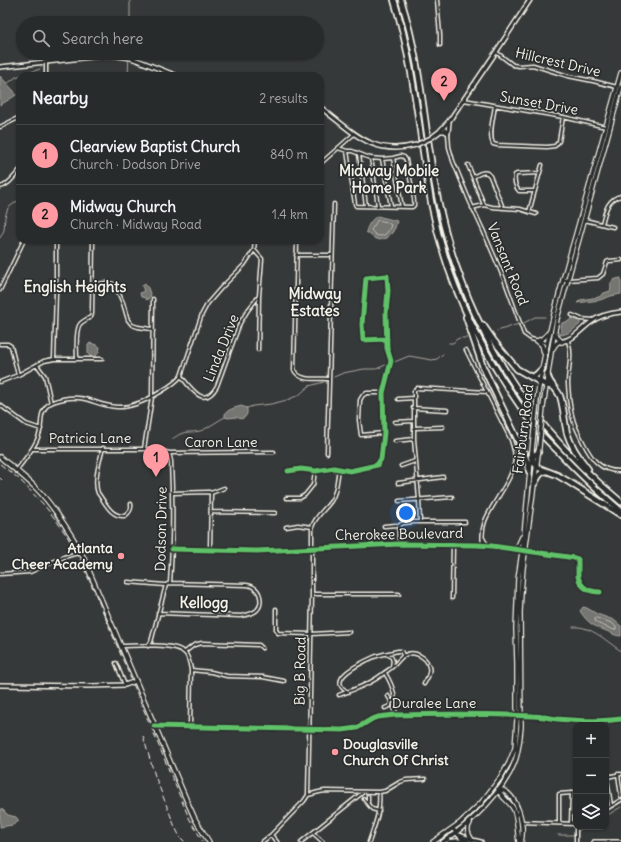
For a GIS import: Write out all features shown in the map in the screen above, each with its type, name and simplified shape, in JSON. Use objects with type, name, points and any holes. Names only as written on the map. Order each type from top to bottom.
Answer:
[{"type":"highway","points":[[394,0],[410,67],[433,209],[446,260],[483,367],[523,451],[529,471]]},
{"type":"highway","points":[[401,0],[411,36],[417,66],[432,170],[440,212],[456,265],[469,300],[494,352],[520,394],[556,440],[603,487],[621,502]]},
{"type":"highway","points":[[461,300],[495,367],[538,430],[577,472],[621,511]]},
{"type":"highway","points":[[469,300],[489,334],[507,358],[524,373],[546,385],[553,387]]},
{"type":"highway","points":[[531,377],[542,369]]},
{"type":"highway","points":[[548,374],[550,382],[557,390],[560,397],[567,433],[571,444],[584,464],[603,487]]},
{"type":"highway","points":[[532,456],[539,449]]},
{"type":"highway","points":[[523,451],[527,456],[532,456]]},
{"type":"highway","points":[[532,456],[534,463],[537,466],[558,475],[621,515]]},
{"type":"highway","points":[[535,483],[541,473],[546,471]]},
{"type":"main road","name":"Fairburn Road","points":[[443,842],[457,834],[499,789],[508,777],[517,757],[520,735],[516,628],[518,579],[535,483],[543,407],[552,343],[562,300],[585,220],[619,87],[621,73]]},
{"type":"main road","name":"Fairburn Road","points":[[523,551],[523,535],[537,400],[547,342],[580,218],[608,127]]},
{"type":"main road","points":[[579,239],[582,221],[580,218]]},
{"type":"main road","points":[[551,353],[555,346],[560,342],[556,336],[556,326]]},
{"type":"main road","points":[[545,355],[542,345],[537,341],[545,337],[550,329]]},
{"type":"main road","points":[[0,457],[36,488],[54,509],[70,532],[81,552],[192,814],[208,842]]},
{"type":"main road","points":[[511,549],[518,546],[523,535]]},
{"type":"main road","name":"Fairburn Road","points":[[433,842],[453,829],[472,812],[506,769],[515,748],[519,716]]},
{"type":"main road","points":[[494,785],[499,789],[504,790],[515,803],[521,822],[522,836],[520,842]]},
{"type":"main road","points":[[499,789],[501,794],[511,804],[516,818],[520,842]]},
{"type":"main road","points":[[449,842],[470,841],[467,830],[471,820]]},
{"type":"street","points":[[437,0],[440,45]]},
{"type":"street","points":[[324,110],[354,134],[368,143],[384,148],[400,149],[426,141],[444,128],[530,0]]},
{"type":"street","name":"Hillcrest Drive","points":[[496,52],[513,65],[533,65],[568,76],[619,87]]},
{"type":"street","points":[[0,67],[64,60]]},
{"type":"street","points":[[136,60],[168,72]]},
{"type":"street","points":[[46,62],[46,72]]},
{"type":"street","name":"Sunset Drive","points":[[464,100],[563,117],[608,127]]},
{"type":"street","points":[[495,105],[491,140],[493,144],[497,145],[547,148],[555,146],[558,141],[563,117]]},
{"type":"street","points":[[0,127],[16,119]]},
{"type":"street","points":[[448,133],[449,121]]},
{"type":"street","points":[[444,128],[448,133]]},
{"type":"street","points":[[440,131],[448,133]]},
{"type":"street","name":"Vansant Road","points":[[448,133],[449,146],[453,161],[472,208],[504,278],[524,334],[528,338],[537,341]]},
{"type":"street","points":[[324,160],[354,134]]},
{"type":"street","points":[[338,148],[352,151],[370,158],[382,159],[401,156],[404,157],[406,160],[414,206],[356,206],[347,151]]},
{"type":"street","points":[[359,154],[366,206]]},
{"type":"street","points":[[370,158],[378,206]]},
{"type":"street","points":[[393,158],[402,207]]},
{"type":"street","points":[[382,159],[391,206]]},
{"type":"street","points":[[468,165],[484,205]]},
{"type":"street","points":[[529,212],[542,165]]},
{"type":"street","points":[[473,177],[486,172],[488,173],[503,208]]},
{"type":"street","points":[[535,191],[517,190],[515,183],[516,175],[540,173]]},
{"type":"street","points":[[0,187],[7,184],[16,174]]},
{"type":"street","points":[[602,224],[609,203],[614,198],[621,196]]},
{"type":"street","points":[[326,453],[334,204]]},
{"type":"street","points":[[472,208],[484,205],[520,209],[536,214]]},
{"type":"street","points":[[585,220],[613,227]]},
{"type":"street","points":[[0,290],[22,244]]},
{"type":"street","points":[[54,359],[56,244]]},
{"type":"street","points":[[77,359],[77,330],[81,322],[91,317],[92,314],[93,244]]},
{"type":"street","points":[[16,471],[36,443],[41,429],[41,416],[43,411],[50,403],[72,397],[83,398],[108,406],[122,408],[144,401],[171,386],[181,376],[202,314],[208,303],[244,265],[254,250],[255,244]]},
{"type":"street","points":[[297,244],[294,370],[296,375],[304,378],[328,378]]},
{"type":"street","points":[[254,250],[262,259],[259,296],[258,350]]},
{"type":"street","points":[[296,255],[332,255]]},
{"type":"street","points":[[563,280],[598,278],[603,274],[607,262],[621,260]]},
{"type":"street","points":[[288,471],[301,469],[316,471],[334,468],[350,471],[377,465],[381,459],[384,433],[383,393],[390,361],[387,348],[387,339],[386,313],[388,291],[387,276],[366,278],[362,324],[363,340],[387,339]]},
{"type":"street","points":[[92,284],[113,284],[116,287],[123,303],[128,320],[132,325],[151,329],[153,331]]},
{"type":"street","name":"Linda Drive","points":[[181,376],[199,396],[209,396],[213,393],[217,386],[240,323],[259,296]]},
{"type":"street","name":"Patricia Lane","points":[[32,448],[144,448],[152,397],[153,299]]},
{"type":"street","points":[[537,341],[552,343],[568,341],[594,320],[604,315],[621,312]]},
{"type":"street","points":[[572,315],[581,319],[594,320]]},
{"type":"street","points":[[568,341],[570,353],[568,391],[576,429],[590,455],[595,461],[605,469],[621,472]]},
{"type":"street","points":[[0,344],[8,344],[11,346],[18,375]]},
{"type":"street","points":[[466,350],[512,442],[515,451],[514,466],[485,522],[482,536],[483,545]]},
{"type":"street","points":[[0,382],[18,375],[44,361],[54,359],[102,359]]},
{"type":"street","points":[[37,365],[45,376],[50,403]]},
{"type":"street","points":[[420,522],[414,439],[414,391],[417,388],[487,392]]},
{"type":"street","points":[[383,393],[367,393],[363,395],[360,400],[359,420],[361,435],[384,433]]},
{"type":"street","points":[[398,399],[414,398]]},
{"type":"street","points":[[0,405],[26,424],[41,429]]},
{"type":"street","points":[[413,408],[447,410]]},
{"type":"street","points":[[395,422],[414,421]]},
{"type":"street","points":[[414,428],[443,427]]},
{"type":"street","points":[[395,441],[414,439]]},
{"type":"street","points":[[103,448],[98,466],[96,490],[111,511],[116,515],[125,516],[128,514],[132,508],[131,504]]},
{"type":"street","name":"Caron Lane","points":[[144,448],[169,453],[274,452]]},
{"type":"street","name":"Dodson Drive","points":[[148,646],[151,642],[166,585],[170,583],[172,549],[172,493],[171,462],[169,453]]},
{"type":"street","points":[[401,466],[416,461]]},
{"type":"street","points":[[286,527],[298,525],[312,527],[315,519],[332,500],[335,493],[339,469]]},
{"type":"street","points":[[286,498],[300,498],[305,496],[313,485],[316,471]]},
{"type":"street","points":[[398,483],[443,476]]},
{"type":"street","points":[[172,493],[211,493],[224,488]]},
{"type":"street","points":[[210,550],[211,493]]},
{"type":"street","points":[[399,501],[452,497]]},
{"type":"street","points":[[211,512],[275,513]]},
{"type":"street","points":[[384,526],[400,526],[404,523],[420,522],[466,522]]},
{"type":"street","points":[[399,544],[400,526]]},
{"type":"street","name":"Big B Road","points":[[308,795],[312,527]]},
{"type":"street","points":[[482,536],[485,542],[490,546]]},
{"type":"street","points":[[477,545],[481,543],[482,540]]},
{"type":"street","name":"Cherokee Boulevard","points":[[172,549],[257,551],[399,544],[483,545],[578,559],[578,576],[584,588],[588,591],[600,592]]},
{"type":"street","points":[[452,598],[453,545]]},
{"type":"street","points":[[0,574],[30,572],[64,557],[81,552]]},
{"type":"street","points":[[128,582],[166,585]]},
{"type":"street","points":[[158,613],[242,616],[252,614],[257,610],[261,603],[256,588],[253,586],[170,583]]},
{"type":"street","points":[[312,594],[399,594]]},
{"type":"street","points":[[276,609],[276,630],[278,633],[311,634],[349,632]]},
{"type":"street","points":[[185,652],[194,645],[202,643],[259,645],[262,648]]},
{"type":"street","points":[[121,646],[173,647],[185,652],[190,663],[190,727]]},
{"type":"street","points":[[348,692],[340,683],[344,675],[370,659],[398,650],[401,651],[403,655]]},
{"type":"street","points":[[339,695],[366,684],[392,667],[403,655],[410,653],[422,656],[426,660],[429,668],[429,674],[424,684]]},
{"type":"street","points":[[386,654],[390,655],[392,658],[392,667]]},
{"type":"street","points":[[116,663],[125,685]]},
{"type":"street","points":[[190,670],[211,672],[227,676],[263,677],[284,681]]},
{"type":"street","points":[[385,672],[393,687],[395,715]]},
{"type":"street","points":[[0,685],[92,686],[125,685],[136,682]]},
{"type":"street","points":[[385,708],[390,706],[391,701],[388,696]]},
{"type":"street","name":"Duralee Lane","points":[[154,726],[342,730],[357,728],[378,716],[395,715],[519,716],[610,721],[621,719]]},
{"type":"street","points":[[618,774],[621,796]]},
{"type":"street","points":[[609,777],[621,774]]},
{"type":"street","points":[[262,842],[304,801],[308,795],[325,791],[379,792],[385,791],[405,780],[425,778]]},
{"type":"street","points":[[301,842],[363,792]]},
{"type":"street","points":[[368,842],[379,811],[379,792]]},
{"type":"street","points":[[521,822],[571,824],[572,793],[559,794],[559,823]]},
{"type":"street","points":[[609,794],[611,806],[621,800]]},
{"type":"street","points":[[368,796],[368,803]]},
{"type":"street","points":[[364,798],[372,809],[379,811]]},
{"type":"street","points":[[453,829],[457,834],[470,841],[481,842]]},
{"type":"street","points":[[576,830],[576,842]]},
{"type":"street","points":[[313,833],[323,842]]},
{"type":"street","points":[[270,835],[278,842]]},
{"type":"street","points":[[594,842],[621,842]]},
{"type":"water","points":[[0,76],[16,95],[0,105]]},
{"type":"water","points":[[377,216],[397,221],[392,233],[387,238],[380,240],[374,238],[366,232],[367,227]]},
{"type":"water","points":[[621,278],[621,294],[600,300],[577,303],[580,300],[599,297],[610,291],[611,282]]},
{"type":"water","points":[[145,284],[151,296],[146,300],[146,298],[141,297],[140,293],[144,291],[142,286]]},
{"type":"water","points":[[572,318],[580,321],[580,324],[571,331],[560,335],[562,323],[569,321]]},
{"type":"water","points":[[90,343],[100,347],[99,352],[95,357],[88,354],[88,345]]},
{"type":"water","points":[[241,406],[247,408],[247,414],[245,417],[241,419],[237,417],[225,417],[225,414],[228,411]]},
{"type":"water","points":[[583,607],[614,620],[621,626],[621,636],[615,635],[589,622],[580,611]]},
{"type":"water","points":[[1,809],[8,815],[16,817],[19,821],[13,825],[0,827]]},
{"type":"waterway","points":[[130,0],[130,16]]},
{"type":"waterway","points":[[128,72],[129,60]]},
{"type":"waterway","points":[[31,72],[40,69],[45,63]]},
{"type":"waterway","points":[[7,84],[16,77]]},
{"type":"waterway","points":[[0,238],[4,230],[5,217],[8,208],[16,202]]},
{"type":"waterway","points":[[522,324],[535,317],[545,317]]},
{"type":"waterway","points":[[497,331],[519,324]]},
{"type":"waterway","points":[[449,343],[453,343],[460,338]]},
{"type":"waterway","points":[[462,338],[467,338]]},
{"type":"waterway","points":[[392,363],[409,356],[432,360],[437,359],[443,354]]},
{"type":"waterway","points":[[334,377],[343,373],[364,369],[376,369],[388,364]]},
{"type":"waterway","points":[[247,408],[287,400],[299,395],[309,386],[324,382]]},
{"type":"waterway","points":[[172,439],[183,433],[203,430],[225,417]]},
{"type":"waterway","points":[[573,627],[580,627],[592,631],[621,651]]},
{"type":"waterway","points":[[609,814],[621,807]]},
{"type":"waterway","points":[[558,835],[573,835],[580,830]]},
{"type":"railway","points":[[0,464],[19,479],[43,504],[56,520],[77,553],[189,818],[203,842]]},
{"type":"railway","points":[[143,736],[155,776],[175,827],[180,837],[185,842]]},
{"type":"cycle path","points":[[288,471],[301,469],[316,471],[334,468],[350,471],[377,465],[381,459],[384,433],[383,393],[391,361],[387,348],[386,313],[388,291],[387,276],[366,278],[362,324],[363,340],[387,339]]},
{"type":"cycle path","points":[[172,549],[257,551],[399,544],[492,546],[578,559],[579,580],[583,586],[589,590],[600,592]]},
{"type":"cycle path","points":[[154,726],[342,730],[357,728],[378,717],[395,715],[516,715],[589,721],[621,719]]},
{"type":"place","name":"Midway Church","points":[[444,101]]},
{"type":"place","name":"Clearview Baptist Church","points":[[156,477]]},
{"type":"place","name":"Atlanta Cheer Academy","points":[[121,556]]},
{"type":"place","name":"Douglasville Church Of Christ","points":[[335,752]]},
{"type":"district","name":"Midway Mobile Home Park","points":[[389,178]]},
{"type":"district","name":"English Heights","points":[[75,286]]},
{"type":"district","name":"Midway Estates","points":[[315,302]]},
{"type":"district","name":"Kellogg","points":[[204,602]]}]
